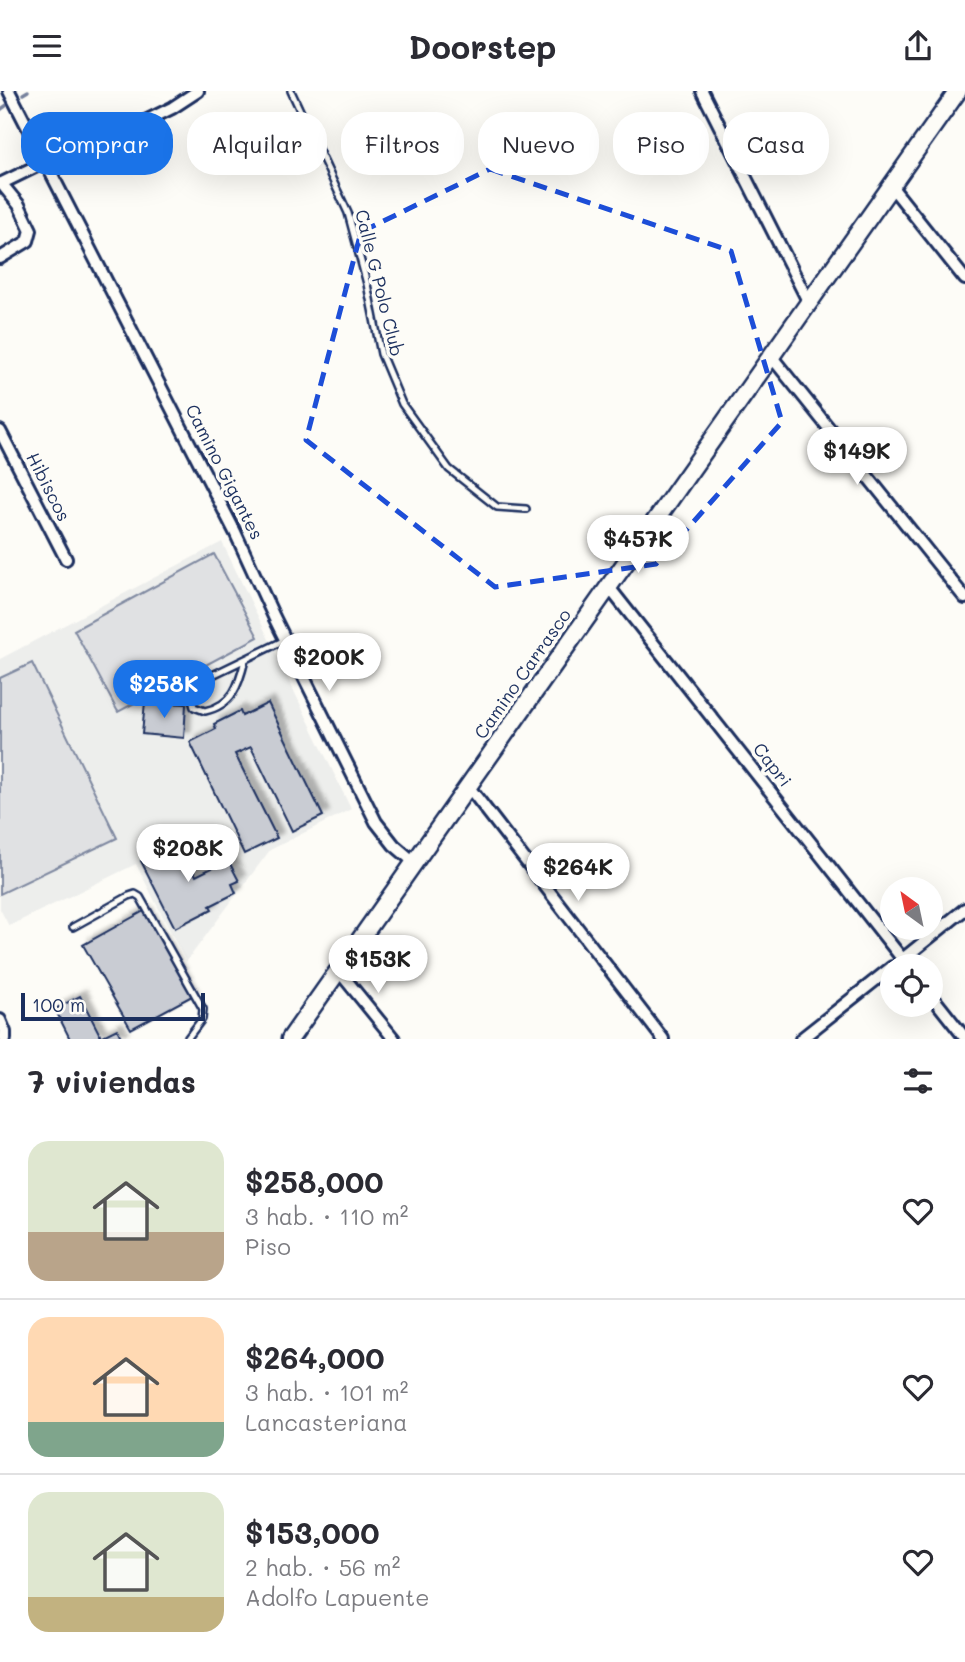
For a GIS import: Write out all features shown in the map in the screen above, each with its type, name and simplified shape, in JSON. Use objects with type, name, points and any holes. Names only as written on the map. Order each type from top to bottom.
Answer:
[{"type":"main road","name":"Camino Carrasco","points":[[290,1039],[958,91]]},
{"type":"street","name":"Camino Gigantes","points":[[9,91],[21,115]]},
{"type":"street","points":[[164,112],[198,91]]},
{"type":"street","points":[[702,91],[808,303]]},
{"type":"street","points":[[0,258],[28,241],[31,230],[19,205],[1,184],[21,174]]},
{"type":"street","name":"Camino Gigantes","points":[[52,175],[235,532],[285,640],[376,822],[394,845],[414,862]]},
{"type":"street","points":[[891,186],[965,279]]},
{"type":"street","points":[[771,356],[965,598]]},
{"type":"street","name":"Hibiscos","points":[[0,431],[66,559]]},
{"type":"street","name":"Capri","points":[[608,586],[892,954]]},
{"type":"street","points":[[468,786],[663,1039]]},
{"type":"street","points":[[913,954],[965,909]]},
{"type":"street","points":[[338,970],[394,1039]]},
{"type":"street","points":[[801,1039],[880,980]]},
{"type":"street","points":[[943,1010],[965,1038]]},
{"type":"street","points":[[0,1020],[5,1039]]},
{"type":"lane","name":"Calle G Polo Club","points":[[291,91],[348,213],[367,284],[381,354],[402,404],[449,469],[497,507],[526,509]]},
{"type":"lane","points":[[245,660],[238,687],[226,702],[205,711],[194,707],[190,692],[196,683],[285,640]]},
{"type":"lane","points":[[73,927],[129,896],[135,894],[140,897],[203,1009],[202,1019],[187,1039]]},
{"type":"highlighted area","points":[[490,169],[731,251],[782,422],[656,564],[495,587],[306,440],[361,232]]},
{"type":"shaded area","points":[[222,542],[351,809],[270,850],[186,962],[136,864],[9,926],[0,909],[0,659]]},
{"type":"shaded area","points":[[214,554],[258,637],[118,712],[74,630]]},
{"type":"shaded area","points":[[32,663],[117,838],[0,894],[0,678]]},
{"type":"building","points":[[145,702],[186,704],[184,738],[142,734]]},
{"type":"building","points":[[268,703],[323,816],[292,831],[251,747],[235,754],[277,838],[244,854],[190,742],[216,729],[214,724],[240,711],[242,716]]},
{"type":"building","points":[[179,842],[196,876],[228,860],[239,881],[232,884],[236,893],[175,928],[141,861]]},
{"type":"building","points":[[144,911],[192,996],[131,1029],[83,945]]},
{"type":"building","points":[[80,996],[101,1037],[117,1029],[122,1039],[70,1039],[55,1009]]},
{"type":"waterway","points":[[23,94],[28,91]]},
{"type":"waterway","points":[[0,110],[7,105]]}]
